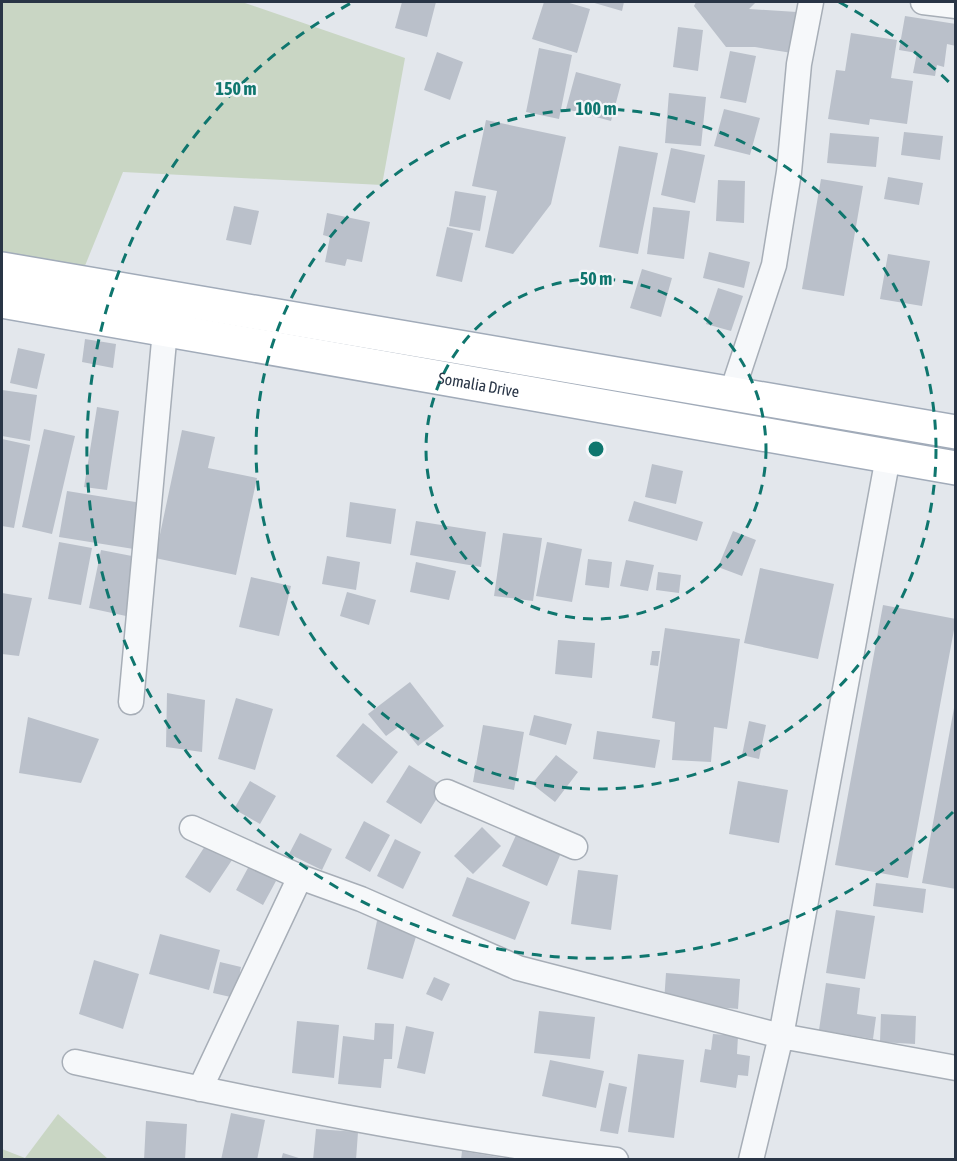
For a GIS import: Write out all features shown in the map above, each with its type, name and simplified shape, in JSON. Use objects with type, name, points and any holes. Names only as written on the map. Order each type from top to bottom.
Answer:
[{"type":"main road","name":"Somalia Drive","points":[[2,269],[956,432]]},
{"type":"main road","name":"Somalia Drive","points":[[2,301],[956,468]]},
{"type":"street","points":[[732,392],[774,265],[789,172],[799,64],[812,2]]},
{"type":"street","points":[[923,2],[956,6]]},
{"type":"street","points":[[131,702],[165,330]]},
{"type":"street","points":[[751,1160],[781,1036],[888,457]]},
{"type":"street","points":[[447,792],[575,847]]},
{"type":"street","points":[[192,828],[300,877],[361,899],[518,968],[781,1036],[956,1068]]},
{"type":"street","points":[[200,1089],[300,877]]},
{"type":"street","points":[[75,1062],[200,1089],[479,1139],[616,1160]]},
{"type":"green space","points":[[2,2],[242,2],[405,58],[382,185],[123,172],[78,283],[2,269]]},
{"type":"green space","points":[[58,1114],[108,1159],[2,1159],[2,1149],[25,1158]]},
{"type":"building","points":[[402,2],[436,2],[427,37],[395,28]]},
{"type":"building","points":[[544,2],[566,2],[590,9],[577,53],[532,39]]},
{"type":"building","points":[[591,2],[624,2],[622,11]]},
{"type":"building","points":[[696,2],[756,2],[749,9],[797,12],[792,53],[755,47],[726,47],[694,6]]},
{"type":"building","points":[[905,16],[956,24],[956,46],[947,44],[944,67],[937,65],[935,76],[913,73],[917,53],[899,50]]},
{"type":"building","points":[[678,27],[703,30],[698,71],[673,67]]},
{"type":"building","points":[[851,33],[897,40],[891,78],[913,81],[907,124],[870,119],[869,125],[828,119],[836,70],[845,71]]},
{"type":"building","points":[[539,48],[572,55],[559,119],[526,112]]},
{"type":"building","points":[[730,51],[756,56],[746,103],[720,98]]},
{"type":"building","points":[[437,52],[463,62],[450,100],[424,90]]},
{"type":"building","points":[[576,72],[621,84],[611,121],[566,109]]},
{"type":"building","points":[[669,93],[706,97],[701,146],[665,143]]},
{"type":"building","points":[[724,109],[760,118],[750,155],[714,146]]},
{"type":"building","points":[[486,120],[566,137],[551,204],[513,254],[485,247],[497,191],[472,186]]},
{"type":"building","points":[[904,132],[943,136],[940,160],[901,155]]},
{"type":"building","points":[[830,133],[879,137],[876,167],[827,163]]},
{"type":"building","points":[[619,146],[658,153],[638,254],[599,247]]},
{"type":"building","points":[[671,148],[705,155],[695,203],[661,195]]},
{"type":"building","points":[[888,177],[923,183],[919,205],[884,199]]},
{"type":"building","points":[[821,179],[863,186],[844,296],[802,289]]},
{"type":"building","points":[[718,180],[745,181],[744,223],[716,221]]},
{"type":"building","points":[[455,191],[486,196],[480,231],[449,226]]},
{"type":"building","points":[[234,206],[259,211],[251,245],[226,240]]},
{"type":"building","points":[[653,207],[690,211],[684,259],[647,254]]},
{"type":"building","points":[[327,213],[370,222],[362,262],[347,259],[345,266],[325,262],[330,237],[323,235]]},
{"type":"building","points":[[447,227],[473,233],[462,282],[436,276]]},
{"type":"building","points":[[709,252],[750,262],[744,288],[703,278]]},
{"type":"building","points":[[888,254],[930,261],[922,306],[880,299]]},
{"type":"building","points":[[642,269],[672,278],[661,317],[630,308]]},
{"type":"building","points":[[718,288],[743,296],[731,331],[706,324]]},
{"type":"building","points":[[85,339],[116,344],[113,368],[82,362]]},
{"type":"building","points":[[18,348],[45,354],[37,389],[10,383]]},
{"type":"building","points":[[2,390],[37,395],[30,441],[2,436]]},
{"type":"building","points":[[97,407],[119,411],[107,490],[84,487]]},
{"type":"building","points":[[44,429],[75,436],[52,534],[22,527]]},
{"type":"building","points":[[182,430],[215,437],[208,468],[257,478],[236,575],[155,558]]},
{"type":"building","points":[[2,439],[30,445],[14,528],[2,526]]},
{"type":"building","points":[[652,464],[683,471],[676,504],[645,497]]},
{"type":"building","points":[[67,491],[148,504],[140,550],[59,537]]},
{"type":"building","points":[[634,501],[703,522],[697,541],[628,521]]},
{"type":"building","points":[[350,502],[396,509],[391,544],[346,537]]},
{"type":"building","points":[[416,521],[486,532],[481,567],[410,555]]},
{"type":"building","points":[[733,531],[756,540],[742,576],[718,567]]},
{"type":"building","points":[[503,533],[542,538],[533,601],[494,596]]},
{"type":"building","points":[[59,542],[92,548],[81,605],[48,599]]},
{"type":"building","points":[[547,542],[582,549],[572,602],[536,596]]},
{"type":"building","points":[[101,550],[137,557],[126,616],[89,608]]},
{"type":"building","points":[[327,556],[360,562],[356,590],[322,584]]},
{"type":"building","points":[[588,559],[612,562],[609,588],[585,585]]},
{"type":"building","points":[[626,560],[654,565],[648,591],[620,586]]},
{"type":"building","points":[[416,562],[456,571],[449,600],[410,592]]},
{"type":"building","points":[[760,568],[834,584],[818,659],[744,643]]},
{"type":"building","points":[[658,572],[681,575],[679,593],[656,590]]},
{"type":"building","points":[[251,577],[291,586],[279,636],[239,627]]},
{"type":"building","points":[[347,592],[376,600],[369,625],[340,616]]},
{"type":"building","points":[[2,593],[32,598],[19,656],[2,654]]},
{"type":"building","points":[[883,605],[956,619],[908,878],[835,865]]},
{"type":"building","points":[[665,628],[740,639],[727,729],[714,727],[711,762],[672,760],[675,722],[652,718]]},
{"type":"building","points":[[558,640],[595,643],[592,678],[555,674]]},
{"type":"building","points":[[652,651],[660,651],[658,666],[650,665]]},
{"type":"building","points":[[410,682],[444,726],[418,746],[401,725],[386,736],[368,714]]},
{"type":"building","points":[[167,693],[205,700],[202,752],[166,747]]},
{"type":"building","points":[[236,698],[273,709],[255,770],[218,759]]},
{"type":"building","points":[[954,708],[956,708],[956,889],[922,883]]},
{"type":"building","points":[[534,715],[572,724],[566,745],[529,735]]},
{"type":"building","points":[[28,717],[99,739],[81,783],[19,773]]},
{"type":"building","points":[[749,721],[766,725],[759,759],[742,755]]},
{"type":"building","points":[[363,723],[398,752],[372,784],[336,756]]},
{"type":"building","points":[[483,725],[524,732],[514,790],[473,782]]},
{"type":"building","points":[[597,731],[660,740],[655,768],[593,759]]},
{"type":"building","points":[[556,755],[578,772],[555,802],[532,784]]},
{"type":"building","points":[[409,765],[444,787],[421,824],[386,802]]},
{"type":"building","points":[[250,781],[276,796],[260,824],[234,809]]},
{"type":"building","points":[[738,781],[788,790],[779,843],[729,834]]},
{"type":"building","points":[[364,821],[390,835],[370,872],[345,858]]},
{"type":"building","points":[[482,827],[501,846],[473,874],[454,856]]},
{"type":"building","points":[[300,833],[332,849],[322,870],[289,854]]},
{"type":"building","points":[[517,833],[561,853],[547,886],[502,866]]},
{"type":"building","points":[[395,839],[421,852],[403,889],[377,876]]},
{"type":"building","points":[[207,843],[232,860],[210,893],[185,877]]},
{"type":"building","points":[[249,866],[276,881],[263,905],[236,890]]},
{"type":"building","points":[[578,870],[618,875],[611,930],[571,924]]},
{"type":"building","points":[[467,877],[530,902],[515,940],[452,916]]},
{"type":"building","points":[[876,883],[926,889],[923,913],[873,906]]},
{"type":"building","points":[[836,910],[875,916],[865,979],[826,973]]},
{"type":"building","points":[[378,916],[419,927],[403,979],[367,969]]},
{"type":"building","points":[[160,934],[220,950],[209,990],[149,974]]},
{"type":"building","points":[[94,960],[139,974],[123,1029],[79,1014]]},
{"type":"building","points":[[220,962],[241,967],[235,998],[213,993]]},
{"type":"building","points":[[666,973],[740,979],[738,1009],[664,1002]]},
{"type":"building","points":[[434,977],[450,984],[442,1001],[426,994]]},
{"type":"building","points":[[826,983],[860,988],[857,1014],[876,1017],[873,1039],[819,1030]]},
{"type":"building","points":[[539,1011],[595,1017],[590,1059],[534,1053]]},
{"type":"building","points":[[881,1014],[916,1016],[915,1044],[880,1042]]},
{"type":"building","points":[[297,1021],[339,1025],[334,1078],[292,1073]]},
{"type":"building","points":[[375,1023],[394,1024],[392,1059],[384,1059],[381,1088],[338,1084],[343,1036],[374,1040]]},
{"type":"building","points":[[406,1026],[434,1032],[425,1074],[397,1068]]},
{"type":"building","points":[[713,1034],[738,1036],[737,1054],[750,1056],[748,1076],[738,1075],[736,1088],[700,1082],[705,1049],[711,1050]]},
{"type":"building","points":[[638,1054],[684,1060],[674,1138],[628,1132]]},
{"type":"building","points":[[550,1060],[604,1071],[596,1108],[542,1096]]},
{"type":"building","points":[[609,1083],[627,1087],[618,1134],[600,1131]]},
{"type":"building","points":[[231,1113],[265,1120],[257,1160],[221,1160]]},
{"type":"building","points":[[146,1121],[187,1124],[185,1160],[144,1160]]},
{"type":"building","points":[[316,1129],[358,1132],[356,1160],[313,1160]]},
{"type":"building","points":[[462,1151],[503,1158],[503,1160],[461,1160]]},
{"type":"building","points":[[283,1153],[302,1159],[302,1160],[281,1160]]}]
